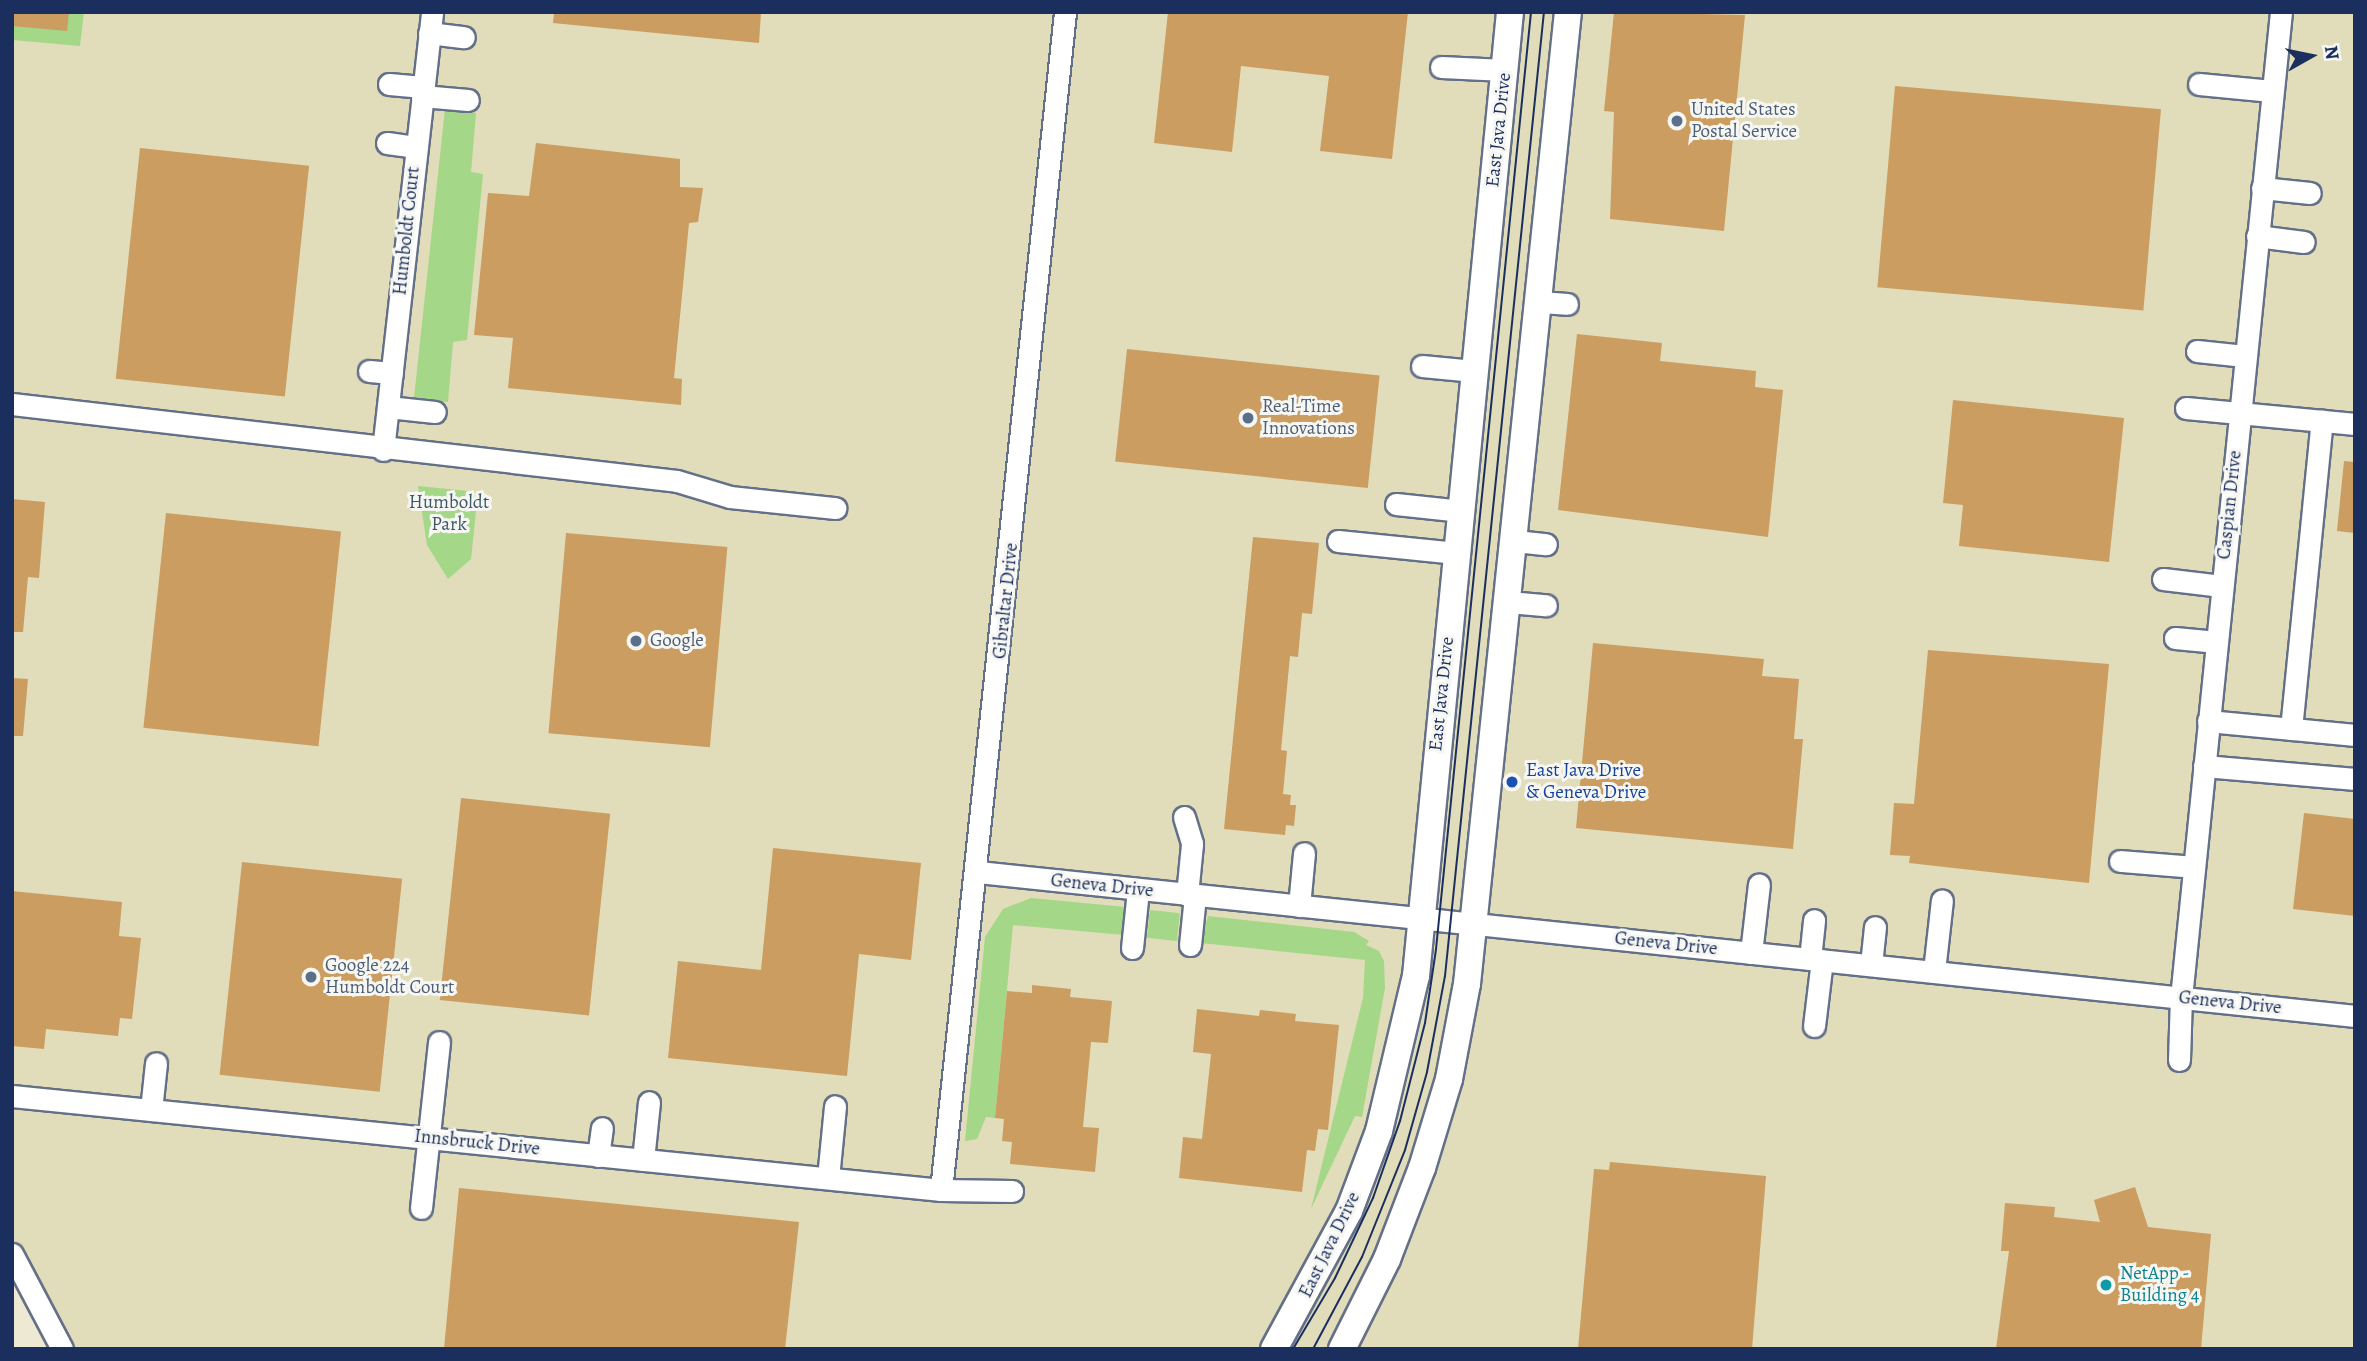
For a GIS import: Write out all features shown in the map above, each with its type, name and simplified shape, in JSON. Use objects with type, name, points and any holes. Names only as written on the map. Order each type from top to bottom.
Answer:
[{"type":"main road","name":"East Java Drive","points":[[1274,1349],[1335,1241],[1379,1131],[1413,988],[1510,12]]},
{"type":"main road","points":[[1342,1349],[1387,1259],[1422,1168],[1450,1079],[1475,924],[1568,12]]},
{"type":"street","name":"Gibraltar Drive","points":[[941,1190],[978,872],[1065,12]]},
{"type":"street","name":"Caspian Drive","points":[[2179,1060],[2180,998],[2281,12]]},
{"type":"street","points":[[430,23],[464,37]]},
{"type":"street","name":"Humboldt Court","points":[[383,450],[430,23]]},
{"type":"street","points":[[1441,67],[1505,70]]},
{"type":"street","points":[[389,84],[468,100]]},
{"type":"street","points":[[2199,84],[2272,91]]},
{"type":"street","points":[[387,143],[417,146]]},
{"type":"street","points":[[2262,188],[2310,193]]},
{"type":"street","points":[[2257,236],[2304,242]]},
{"type":"street","points":[[1540,302],[1567,304]]},
{"type":"street","points":[[2197,351],[2245,356]]},
{"type":"street","points":[[1422,366],[1475,371]]},
{"type":"street","points":[[369,372],[391,373]]},
{"type":"street","points":[[21,398],[350,440],[383,450],[677,481],[730,497],[835,508]]},
{"type":"street","points":[[388,407],[435,412]]},
{"type":"street","points":[[2186,408],[2355,425]]},
{"type":"street","points":[[2291,729],[2322,421]]},
{"type":"street","points":[[1396,504],[1462,511]]},
{"type":"street","points":[[1338,541],[1456,553]]},
{"type":"street","points":[[1515,541],[1546,544]]},
{"type":"street","points":[[2163,579],[2222,586]]},
{"type":"street","points":[[1508,602],[1546,605]]},
{"type":"street","points":[[2175,638],[2217,642]]},
{"type":"street","points":[[2208,721],[2355,735]]},
{"type":"street","points":[[2204,766],[2355,779]]},
{"type":"street","points":[[1184,817],[1192,844],[1189,945]]},
{"type":"street","points":[[1299,906],[1304,853]]},
{"type":"street","points":[[2120,861],[2194,867]]},
{"type":"street","name":"Geneva Drive","points":[[978,872],[2355,1016]]},
{"type":"street","points":[[1751,953],[1759,884]]},
{"type":"street","points":[[1132,948],[1138,890]]},
{"type":"street","points":[[1934,971],[1942,900]]},
{"type":"street","points":[[1814,920],[1814,1026]]},
{"type":"street","points":[[1871,965],[1875,928]]},
{"type":"street","points":[[421,1208],[439,1042]]},
{"type":"street","points":[[151,1110],[156,1063]]},
{"type":"street","name":"Innsbruck Drive","points":[[12,1096],[941,1190],[1012,1191]]},
{"type":"street","points":[[643,1160],[649,1102]]},
{"type":"street","points":[[828,1178],[835,1106]]},
{"type":"street","points":[[598,1156],[602,1128]]},
{"type":"street","points":[[12,1254],[62,1349]]},
{"type":"shaded area","points":[[12,12],[2355,12],[2355,1349],[62,1349],[12,1241]]},
{"type":"green space","points":[[12,12],[84,12],[80,46],[12,40]]},
{"type":"green space","points":[[445,109],[476,113],[471,172],[483,174],[467,340],[453,342],[448,402],[414,398]]},
{"type":"green space","name":"Humboldt Park","points":[[418,486],[478,492],[471,559],[448,579],[427,545]]},
{"type":"green space","points":[[1031,898],[1125,907],[1124,935],[1013,925],[995,1118],[986,1117],[977,1139],[965,1141],[985,937],[1003,909]]},
{"type":"green space","points":[[1150,910],[1180,913],[1177,941],[1147,938]]},
{"type":"green space","points":[[1208,916],[1354,932],[1369,941],[1366,945],[1379,951],[1384,961],[1385,988],[1362,1117],[1355,1116],[1311,1209],[1363,998],[1365,960],[1201,943]]},
{"type":"building","points":[[12,12],[69,12],[67,31],[12,26]]},
{"type":"building","points":[[554,12],[761,12],[759,43],[553,23]]},
{"type":"building","points":[[1168,12],[1408,12],[1392,159],[1320,151],[1329,76],[1241,66],[1232,152],[1154,143]]},
{"type":"building","name":"United States Postal Service","points":[[1614,12],[1745,15],[1724,231],[1610,219],[1614,112],[1604,111]]},
{"type":"building","points":[[1895,86],[2161,109],[2143,311],[1877,287]]},
{"type":"building","points":[[536,143],[680,159],[680,187],[703,188],[698,222],[689,223],[674,378],[682,379],[681,405],[508,388],[513,338],[474,335],[488,193],[529,196]]},
{"type":"building","points":[[140,148],[309,166],[285,396],[116,379]]},
{"type":"building","points":[[1577,334],[1662,343],[1660,361],[1756,371],[1755,387],[1783,390],[1768,537],[1558,510]]},
{"type":"building","name":"Real-Time Innovations","points":[[1127,349],[1380,376],[1368,488],[1115,461]]},
{"type":"building","points":[[1953,400],[2124,418],[2109,562],[1959,546],[1963,505],[1943,503]]},
{"type":"building","points":[[2344,461],[2355,462],[2355,533],[2337,531]]},
{"type":"building","points":[[12,499],[45,502],[39,578],[28,577],[23,632],[12,632]]},
{"type":"building","points":[[166,513],[341,531],[318,746],[143,728]]},
{"type":"building","name":"Google","points":[[566,533],[727,547],[710,747],[548,733]]},
{"type":"building","points":[[1253,537],[1319,543],[1312,614],[1302,613],[1298,657],[1290,656],[1281,750],[1287,751],[1283,794],[1291,795],[1290,805],[1296,805],[1294,826],[1286,825],[1285,835],[1224,829]]},
{"type":"building","points":[[1593,643],[1764,659],[1762,676],[1799,679],[1794,739],[1803,739],[1793,849],[1576,828]]},
{"type":"building","points":[[1928,650],[2109,664],[2089,883],[1909,863],[1910,856],[1890,855],[1894,803],[1914,804]]},
{"type":"building","points":[[12,678],[28,679],[23,736],[12,736]]},
{"type":"building","points":[[461,798],[610,814],[589,1016],[440,1000]]},
{"type":"building","points":[[2304,813],[2355,819],[2355,916],[2293,909]]},
{"type":"building","points":[[773,848],[921,863],[911,960],[859,954],[847,1076],[668,1058],[678,961],[761,970]]},
{"type":"building","name":"Google 224 Humboldt Court","points":[[242,862],[402,879],[380,1092],[220,1075]]},
{"type":"building","points":[[12,891],[122,902],[119,936],[141,938],[132,1019],[120,1018],[118,1036],[46,1029],[44,1049],[12,1046]]},
{"type":"building","points":[[1032,985],[1071,989],[1070,997],[1112,1001],[1108,1043],[1091,1042],[1083,1127],[1099,1128],[1095,1172],[1010,1164],[1012,1142],[1002,1141],[1004,1119],[995,1118],[1007,991],[1032,993]]},
{"type":"building","points":[[1197,1009],[1259,1016],[1260,1010],[1296,1014],[1295,1021],[1339,1025],[1328,1130],[1318,1129],[1315,1151],[1307,1150],[1302,1192],[1179,1178],[1183,1137],[1202,1139],[1211,1054],[1193,1052]]},
{"type":"building","points":[[1610,1162],[1766,1176],[1752,1349],[1578,1349],[1594,1169],[1609,1170]]},
{"type":"building","name":"NetApp - Building 4","points":[[2135,1187],[2148,1227],[2211,1234],[2201,1349],[1996,1349],[2009,1251],[2001,1251],[2005,1203],[2055,1207],[2054,1217],[2100,1222],[2094,1200]]},
{"type":"building","points":[[459,1188],[799,1222],[785,1349],[444,1349]]},
{"type":"tram line","points":[[1293,1349],[1335,1278],[1373,1198],[1400,1121],[1425,1023],[1436,949],[1531,12]]},
{"type":"tram line","points":[[1313,1349],[1362,1257],[1405,1150],[1427,1072],[1445,976],[1544,12]]},
{"type":"place","name":"United States Postal Service","points":[[1677,121]]},
{"type":"place","name":"Real-Time Innovations","points":[[1248,418]]},
{"type":"place","name":"Google","points":[[636,641]]},
{"type":"place","name":"East Java Drive & Geneva Drive","points":[[1512,782]]},
{"type":"place","name":"Google 224 Humboldt Court","points":[[311,977]]},
{"type":"place","name":"NetApp - Building 4","points":[[2106,1285]]}]
